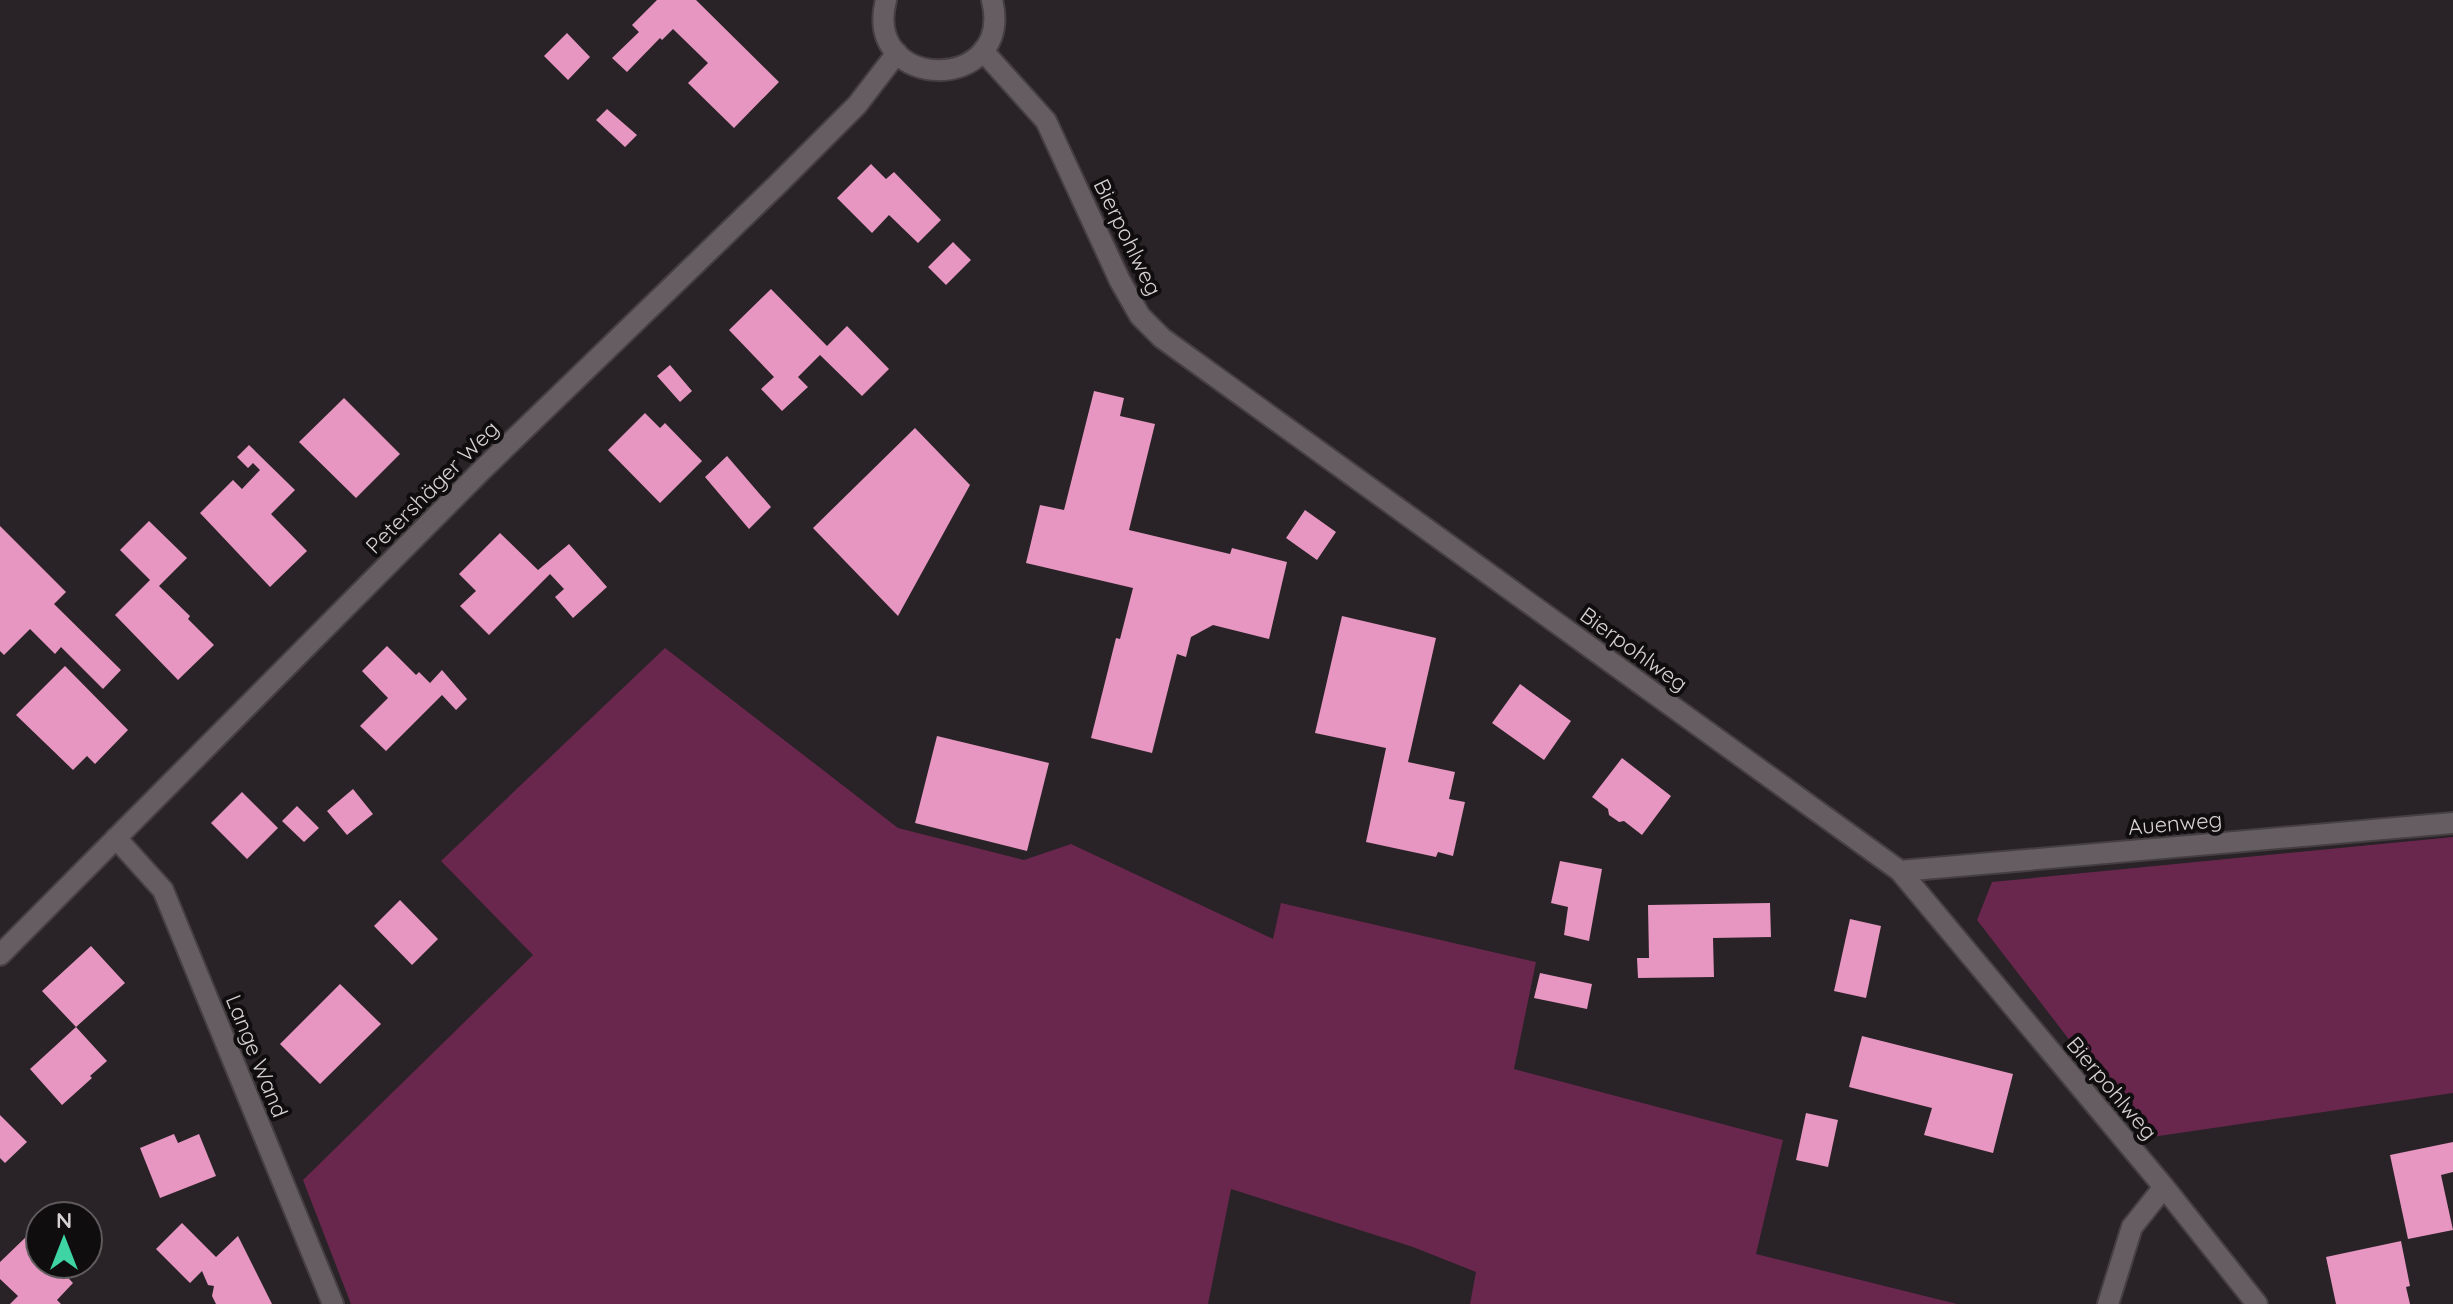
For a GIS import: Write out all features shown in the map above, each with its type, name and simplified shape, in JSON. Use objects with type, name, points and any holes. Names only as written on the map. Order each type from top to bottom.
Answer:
[{"type":"street","points":[[886,0],[883,14],[885,31],[897,53],[915,66],[935,72],[967,64],[983,51],[993,28],[992,0]]},
{"type":"street","name":"Bierpohlweg","points":[[983,51],[1046,121],[1120,281],[1140,316],[1162,338],[1900,871],[2164,1187],[2257,1304]]},
{"type":"street","name":"Petershäger Weg","points":[[0,955],[481,471],[790,173],[857,105],[897,53]]},
{"type":"street","name":"Auenweg","points":[[1900,871],[2453,823]]},
{"type":"street","name":"Lange Wand","points":[[116,838],[163,890],[333,1304]]},
{"type":"street","points":[[2108,1304],[2132,1227],[2164,1187]]},
{"type":"shaded area","points":[[665,648],[898,828],[1024,860],[1071,844],[1273,939],[1281,903],[1536,962],[1514,1069],[1783,1140],[1756,1254],[1957,1304],[1470,1304],[1476,1272],[1413,1247],[1231,1189],[1208,1304],[351,1304],[303,1180],[533,955],[441,861]]},
{"type":"shaded area","points":[[2453,837],[2453,1093],[2145,1138],[1977,920],[1992,882]]},
{"type":"building","points":[[657,0],[696,0],[779,82],[734,128],[688,83],[708,63],[673,29],[627,72],[612,58],[639,32],[632,25]]},
{"type":"building","points":[[567,33],[590,57],[568,80],[544,56]]},
{"type":"building","points":[[607,109],[637,135],[625,147],[596,120]]},
{"type":"building","points":[[871,164],[886,179],[894,172],[941,220],[918,243],[889,215],[872,233],[837,198]]},
{"type":"building","points":[[953,242],[971,260],[946,285],[928,267]]},
{"type":"building","points":[[771,289],[827,346],[847,326],[889,369],[862,396],[820,355],[798,377],[808,387],[782,411],[761,389],[774,377],[729,330]]},
{"type":"building","points":[[670,365],[692,391],[680,402],[657,376]]},
{"type":"building","points":[[1094,391],[1124,398],[1120,416],[1155,424],[1129,530],[1230,554],[1232,548],[1287,562],[1269,639],[1213,625],[1191,637],[1186,657],[1177,654],[1152,753],[1091,738],[1116,638],[1120,639],[1133,588],[1026,563],[1040,505],[1064,510]]},
{"type":"building","points":[[344,398],[400,454],[356,498],[299,442]]},
{"type":"building","points":[[645,413],[660,428],[665,423],[702,461],[660,503],[608,450]]},
{"type":"building","points":[[915,428],[970,485],[898,616],[813,528]]},
{"type":"building","points":[[249,445],[295,490],[271,514],[307,551],[270,587],[200,513],[233,480],[242,489],[260,470],[253,463],[248,468],[237,457]]},
{"type":"building","points":[[727,456],[771,507],[749,529],[705,477]]},
{"type":"building","points":[[1305,510],[1336,532],[1317,560],[1286,538]]},
{"type":"building","points":[[149,521],[187,558],[159,586],[214,645],[178,680],[115,615],[150,580],[120,550]]},
{"type":"building","points":[[0,526],[66,592],[54,604],[121,670],[103,689],[61,647],[55,654],[30,629],[4,655],[0,651]]},
{"type":"building","points":[[500,533],[538,570],[569,544],[607,587],[573,618],[555,597],[564,589],[550,574],[489,635],[460,606],[476,591],[459,574]]},
{"type":"building","points":[[1342,616],[1436,638],[1408,762],[1455,772],[1449,799],[1465,802],[1453,856],[1438,852],[1436,857],[1366,842],[1386,748],[1315,733]]},
{"type":"building","points":[[387,646],[416,675],[419,672],[430,683],[442,670],[467,699],[456,710],[442,695],[386,751],[360,726],[388,698],[362,671]]},
{"type":"building","points":[[65,666],[128,730],[95,764],[87,756],[73,770],[16,715]]},
{"type":"building","points":[[1520,684],[1571,721],[1544,760],[1492,723]]},
{"type":"building","points":[[937,736],[1049,763],[1027,851],[915,823]]},
{"type":"building","points":[[1622,758],[1671,796],[1642,835],[1624,821],[1619,822],[1609,815],[1608,809],[1592,797]]},
{"type":"building","points":[[353,789],[373,814],[347,835],[327,811]]},
{"type":"building","points":[[242,792],[278,828],[247,859],[211,823]]},
{"type":"building","points":[[297,806],[319,828],[304,842],[282,821]]},
{"type":"building","points":[[1560,861],[1602,869],[1589,941],[1564,935],[1568,907],[1551,903]]},
{"type":"building","points":[[400,900],[438,939],[412,965],[374,926]]},
{"type":"building","points":[[1770,903],[1771,937],[1713,938],[1714,977],[1638,978],[1637,958],[1649,958],[1648,905]]},
{"type":"building","points":[[1850,919],[1881,926],[1866,998],[1834,991]]},
{"type":"building","points":[[91,946],[125,983],[76,1027],[42,991]]},
{"type":"building","points":[[1540,973],[1592,984],[1587,1009],[1534,998]]},
{"type":"building","points":[[340,984],[381,1024],[320,1084],[280,1044]]},
{"type":"building","points":[[76,1027],[107,1061],[62,1105],[30,1069]]},
{"type":"building","points":[[1862,1036],[2013,1074],[1993,1153],[1924,1135],[1932,1108],[1849,1087]]},
{"type":"building","points":[[1806,1113],[1838,1120],[1828,1167],[1796,1160]]},
{"type":"building","points":[[0,1115],[27,1142],[5,1163],[0,1158]]},
{"type":"building","points":[[174,1134],[178,1143],[199,1134],[216,1176],[160,1198],[140,1148]]},
{"type":"building","points":[[2453,1142],[2453,1172],[2441,1175],[2453,1230],[2408,1239],[2390,1155]]},
{"type":"building","points":[[182,1223],[216,1257],[238,1236],[272,1304],[216,1304],[212,1296],[214,1286],[208,1285],[202,1271],[190,1283],[156,1249]]},
{"type":"building","points":[[24,1239],[24,1280],[70,1280],[73,1283],[57,1300],[61,1304],[10,1304],[18,1296],[0,1279],[0,1262]]},
{"type":"building","points":[[2401,1241],[2410,1286],[2406,1287],[2410,1304],[2336,1304],[2326,1257]]}]
